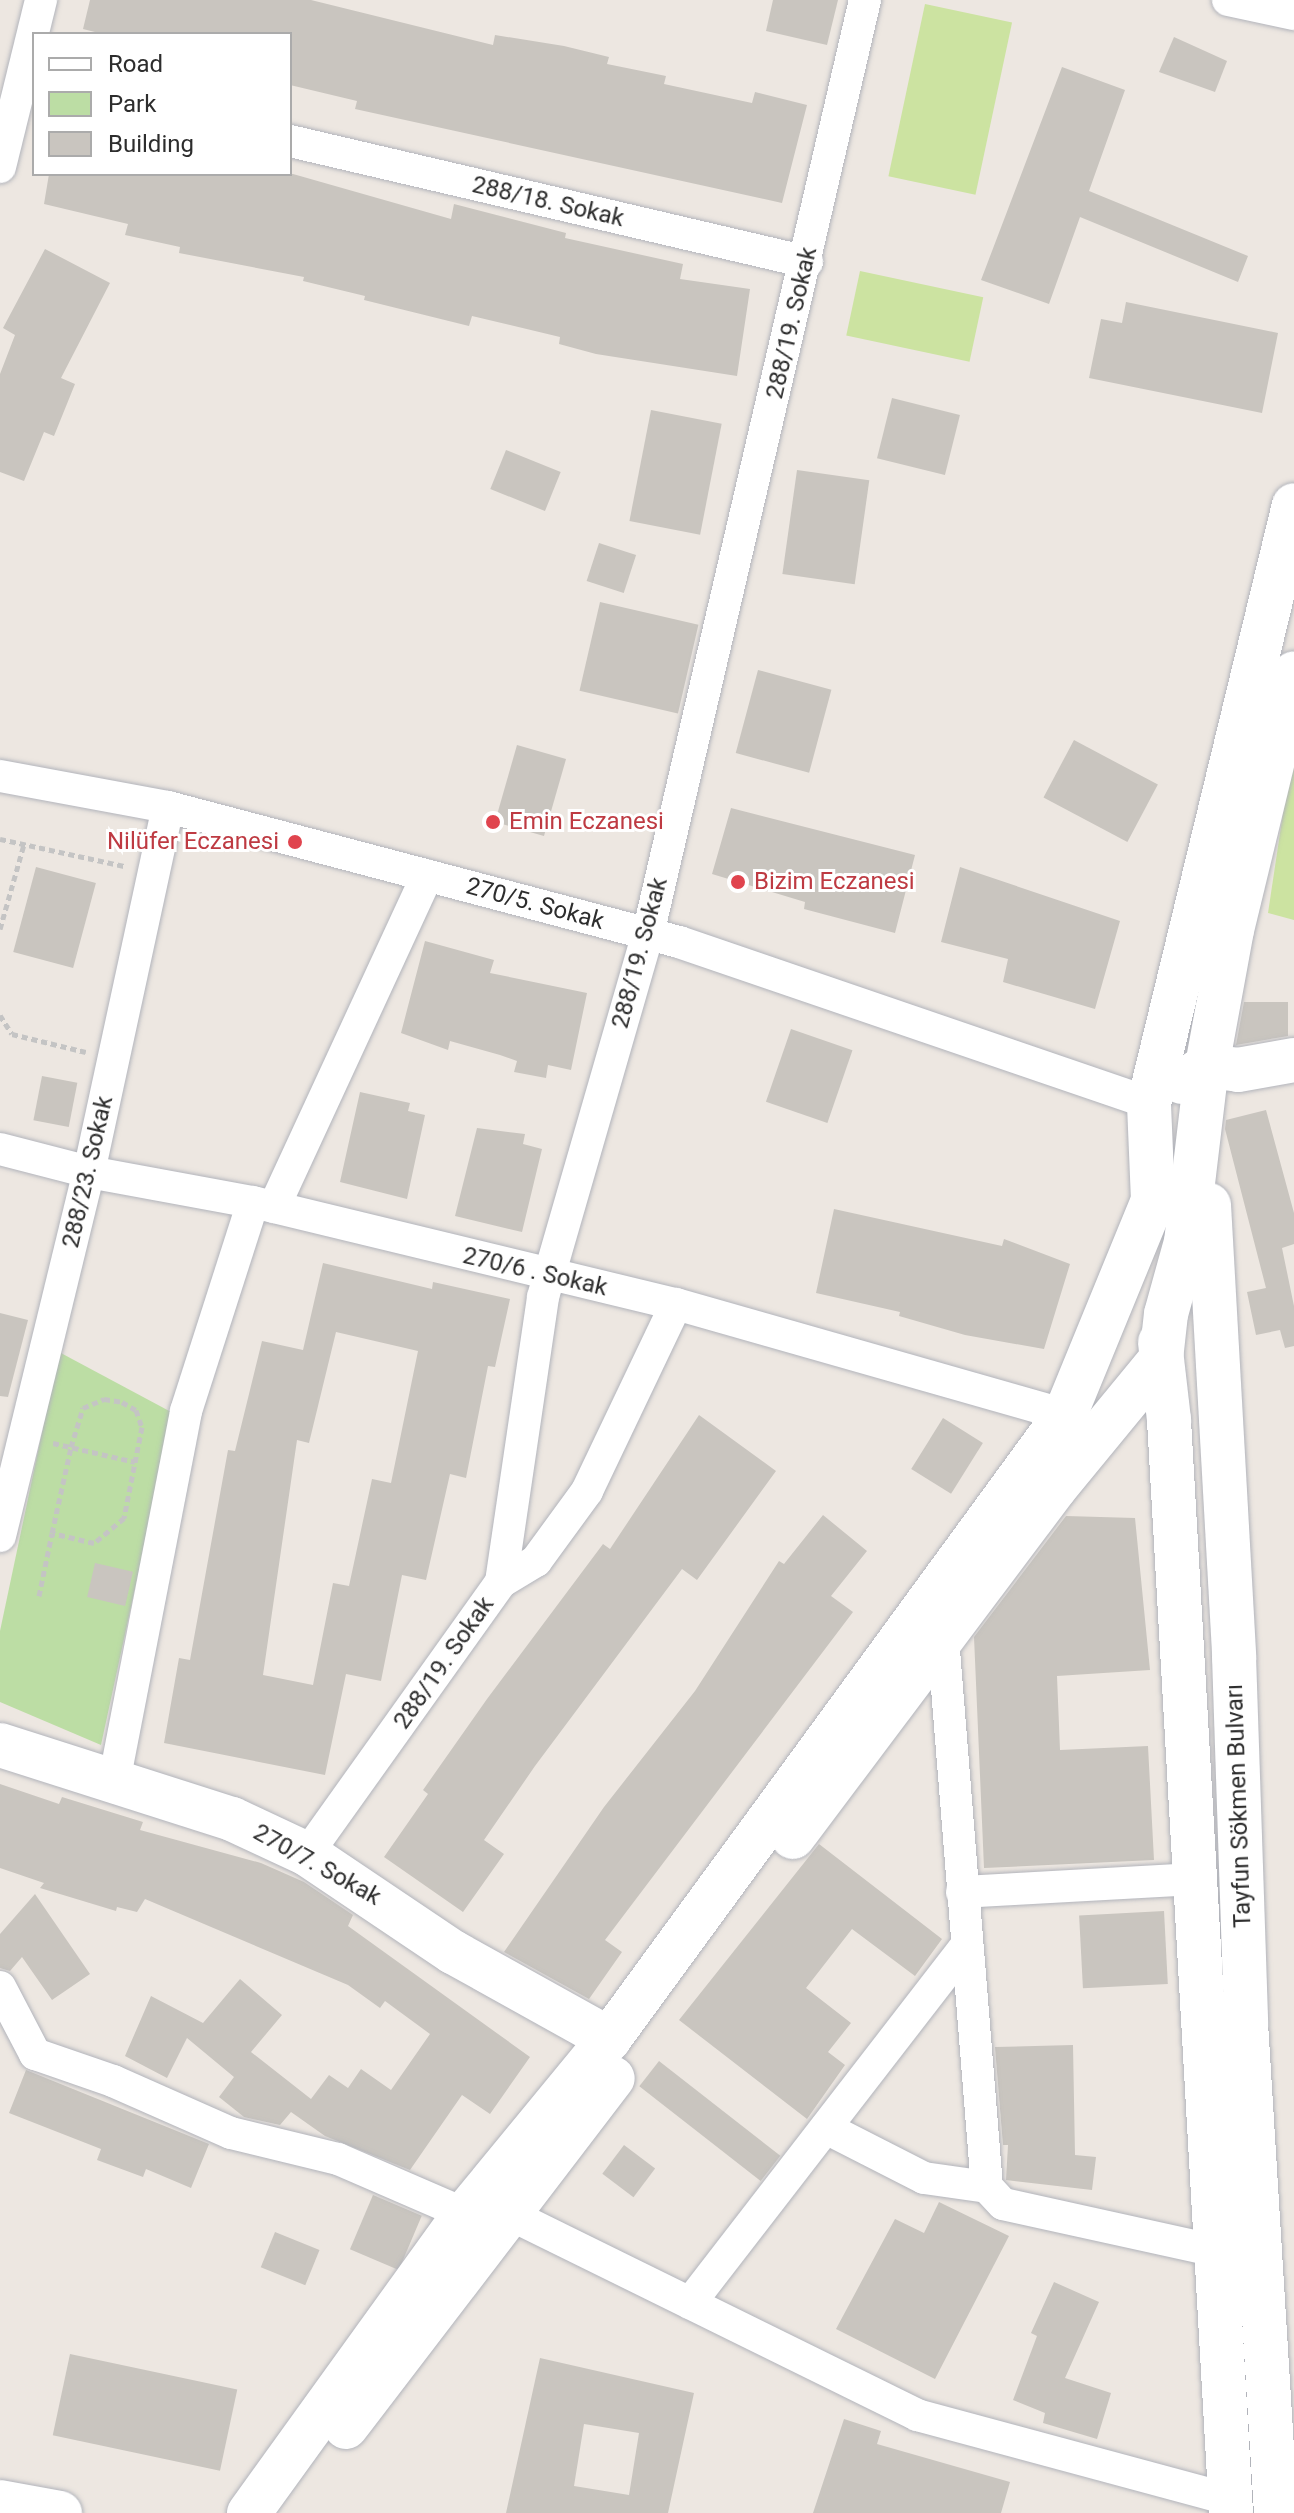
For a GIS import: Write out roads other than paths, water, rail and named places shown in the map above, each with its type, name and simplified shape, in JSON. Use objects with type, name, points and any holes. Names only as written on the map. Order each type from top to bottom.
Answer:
[{"type":"street","points":[[0,167],[19,77],[41,0]]},
{"type":"street","name":"288/19. Sokak","points":[[307,1854],[501,1582],[549,1277],[648,934],[807,262],[865,0]]},
{"type":"street","points":[[1228,0],[1294,14]]},
{"type":"street","name":"288/18. Sokak","points":[[292,141],[807,262]]},
{"type":"street","name":"Tayfun Sökmen Bulvarı","points":[[1231,2506],[1169,1420],[1161,1359],[1149,1103],[1294,505]]},
{"type":"street","points":[[277,2513],[511,2215],[943,1638],[1161,1359],[1166,1314],[1186,1242],[1205,1082],[1232,930],[1294,673]]},
{"type":"street","name":"270/5. Sokak","points":[[0,776],[168,807],[648,934],[1149,1103]]},
{"type":"street","name":"288/23. Sokak","points":[[0,1536],[89,1172],[168,807]]},
{"type":"street","points":[[114,1782],[186,1411],[264,1205],[427,876]]},
{"type":"street","points":[[1149,1103],[1238,1070],[1294,1060]]},
{"type":"street","name":"Tayfun Sökmen Bulvarı","points":[[1205,1082],[1276,2513]]},
{"type":"street","name":"270/6 . Sokak","points":[[0,1149],[89,1172],[264,1205],[549,1277],[676,1304],[1065,1415]]},
{"type":"street","points":[[249,2513],[465,2214],[609,2039],[1065,1415],[1153,1200]]},
{"type":"street","points":[[501,1582],[536,1561],[587,1491],[676,1304]]},
{"type":"street","points":[[943,1638],[987,2187],[1003,2204],[1216,2251]]},
{"type":"street","name":"270/7. Sokak","points":[[0,1745],[232,1819],[307,1854],[453,1952],[609,2039]]},
{"type":"street","points":[[962,1892],[1193,1879]]},
{"type":"street","points":[[690,2303],[966,1946]]},
{"type":"street","points":[[0,1987],[35,2054],[113,2081],[231,2133],[338,2159],[465,2214]]},
{"type":"street","points":[[826,2128],[924,2178],[987,2187]]},
{"type":"street","points":[[511,2215],[917,2415],[1231,2506]]},
{"type":"street","points":[[0,2502],[60,2513]]},
{"type":"place","name":"Emin Eczanesi","points":[[493,822]]},
{"type":"place","name":"Nilüfer Eczanesi","points":[[295,842]]},
{"type":"place","name":"Bizim Eczanesi","points":[[738,882]]}]
